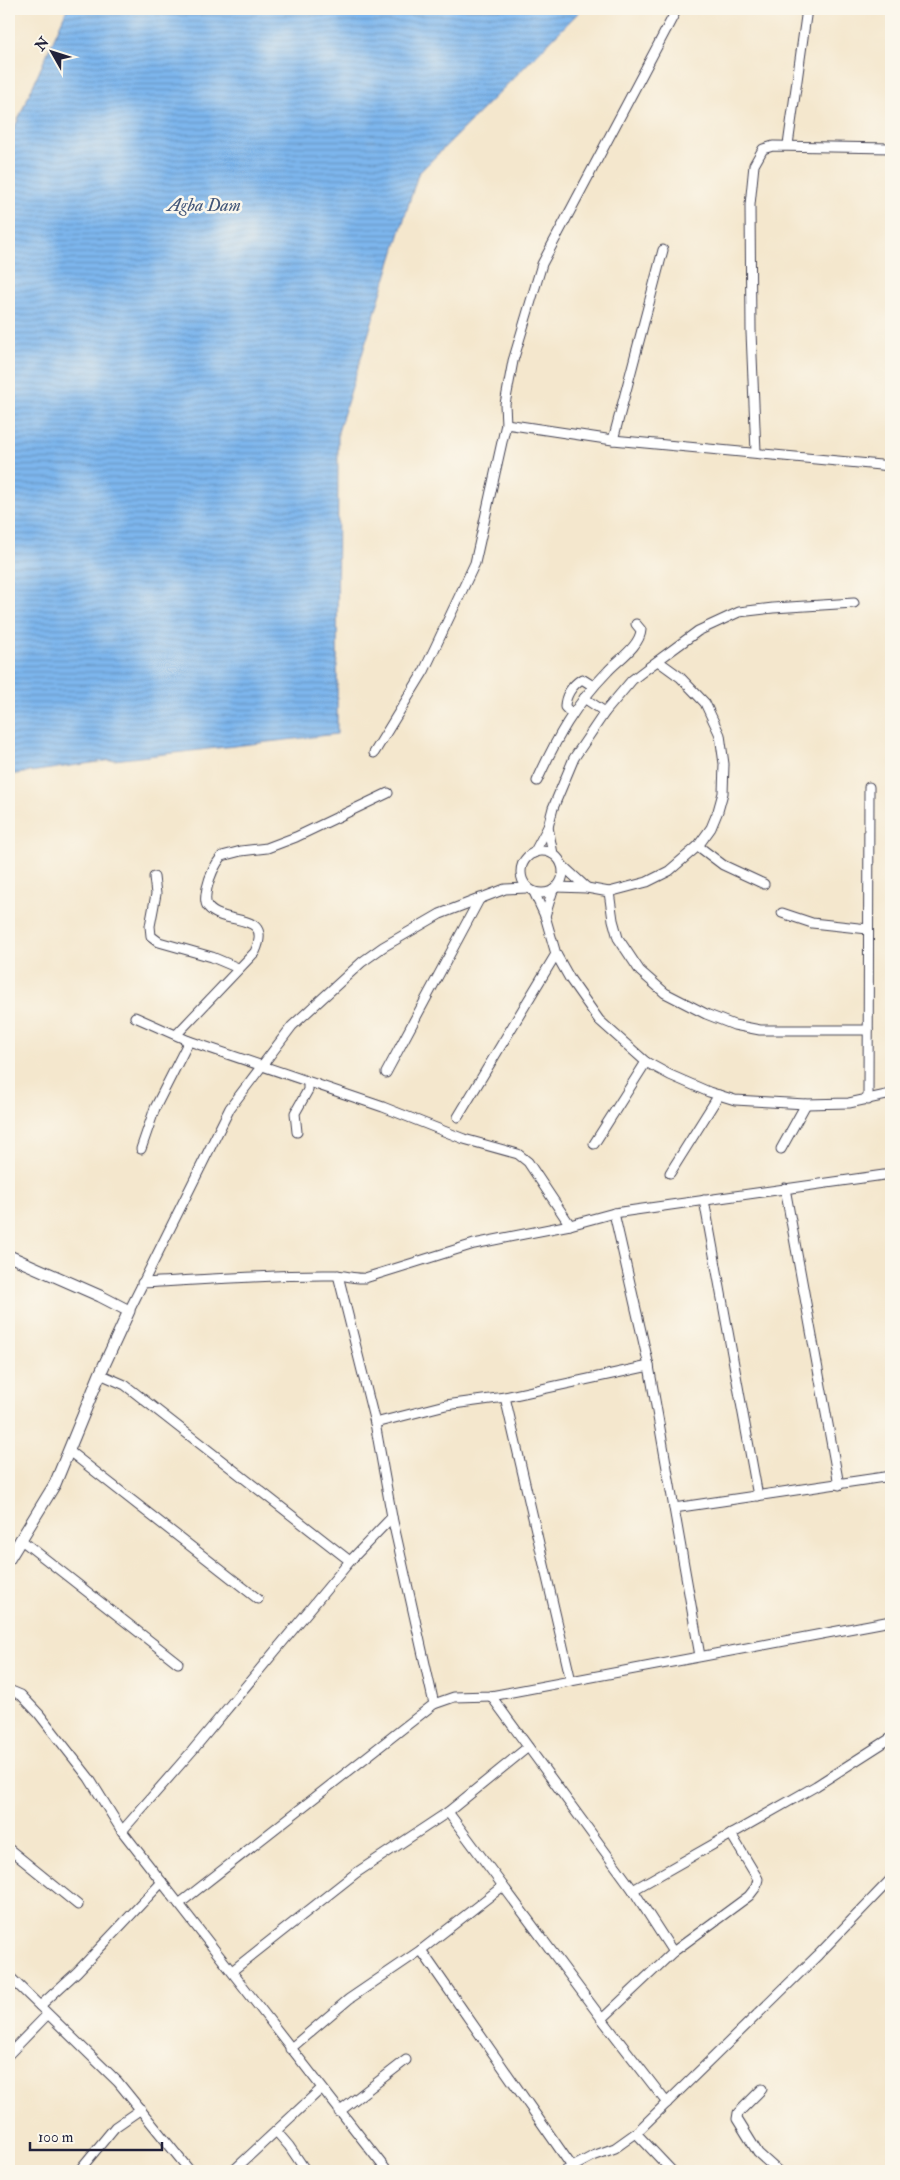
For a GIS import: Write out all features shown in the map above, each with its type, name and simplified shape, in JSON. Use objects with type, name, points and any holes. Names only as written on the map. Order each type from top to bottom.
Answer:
[{"type":"street","points":[[374,753],[424,671],[475,563],[506,424],[505,404],[513,361],[542,264],[677,9]]},
{"type":"street","points":[[788,145],[807,9]]},
{"type":"street","points":[[756,452],[751,332],[750,205],[754,165],[763,150],[773,146],[891,148]]},
{"type":"street","points":[[613,440],[663,250]]},
{"type":"street","points":[[506,424],[613,440],[891,466]]},
{"type":"street","points":[[9,1559],[50,1492],[100,1374],[142,1283],[230,1108],[292,1026],[362,962],[383,947],[440,914],[505,888],[520,872],[526,858],[534,852],[548,828],[553,808],[574,758],[605,712],[632,680],[698,632],[739,612],[854,603]]},
{"type":"street","points":[[536,781],[571,713],[593,686],[637,642],[641,630],[636,624]]},
{"type":"street","points":[[505,888],[544,893],[555,888],[587,888],[609,892],[647,882],[668,871],[698,846],[711,828],[723,793],[724,764],[720,735],[705,703],[680,677],[658,661]]},
{"type":"street","points":[[571,713],[565,707],[565,702],[574,685],[582,679],[593,686]]},
{"type":"street","points":[[584,698],[605,712]]},
{"type":"street","points":[[868,1100],[869,787]]},
{"type":"street","points":[[177,1034],[255,952],[260,939],[260,933],[255,926],[216,912],[208,907],[206,901],[211,873],[222,856],[241,851],[267,848],[296,837],[388,794]]},
{"type":"street","points":[[548,828],[553,854],[587,888]]},
{"type":"street","points":[[698,846],[723,865],[764,884]]},
{"type":"street","points":[[534,852],[544,851],[553,854]]},
{"type":"street","points":[[545,916],[555,888],[561,879],[562,865]]},
{"type":"street","points":[[520,872],[545,916],[556,954],[570,980],[599,1020],[646,1062],[670,1075],[736,1100],[806,1104],[868,1100],[891,1094]]},
{"type":"street","points":[[154,876],[156,894],[150,926],[151,936],[159,942],[238,968]]},
{"type":"street","points":[[609,892],[618,938],[640,971],[665,993],[706,1014],[734,1025],[760,1030],[868,1030]]},
{"type":"street","points":[[386,1073],[480,898]]},
{"type":"street","points":[[782,913],[812,923],[868,929]]},
{"type":"street","points":[[458,1117],[556,954]]},
{"type":"street","points":[[135,1017],[189,1040],[383,1107],[464,1139],[518,1154],[528,1162],[570,1226]]},
{"type":"street","points":[[141,1150],[155,1108],[189,1040]]},
{"type":"street","points":[[594,1144],[646,1062]]},
{"type":"street","points":[[297,1132],[296,1113],[308,1090],[308,1082]]},
{"type":"street","points":[[670,1173],[719,1095]]},
{"type":"street","points":[[781,1149],[806,1104]]},
{"type":"street","points":[[142,1283],[268,1276],[338,1275],[354,1279],[365,1278],[474,1244],[570,1226],[614,1213],[891,1174]]},
{"type":"street","points":[[785,1188],[839,1485]]},
{"type":"street","points":[[704,1200],[758,1496]]},
{"type":"street","points":[[614,1213],[649,1366],[700,1656]]},
{"type":"street","points":[[9,1256],[100,1296],[129,1311]]},
{"type":"street","points":[[338,1275],[375,1423],[392,1517],[434,1704]]},
{"type":"street","points":[[375,1423],[446,1405],[505,1396],[649,1366]]},
{"type":"street","points":[[100,1374],[125,1385],[350,1561]]},
{"type":"street","points":[[505,1396],[571,1681]]},
{"type":"street","points":[[69,1451],[258,1599]]},
{"type":"street","points":[[674,1508],[891,1476]]},
{"type":"street","points":[[122,1831],[198,1744],[350,1561],[392,1517]]},
{"type":"street","points":[[20,1540],[178,1663]]},
{"type":"street","points":[[179,1904],[434,1704],[454,1696],[491,1696],[891,1621]]},
{"type":"street","points":[[9,1690],[21,1695],[39,1714],[89,1778],[122,1831],[232,1970],[290,2049],[386,2171]]},
{"type":"street","points":[[491,1696],[632,1890],[673,1952]]},
{"type":"street","points":[[632,1890],[816,1786],[891,1738]]},
{"type":"street","points":[[232,1970],[356,1873],[448,1812],[528,1747]]},
{"type":"street","points":[[448,1812],[602,2019],[667,2102]]},
{"type":"street","points":[[602,2019],[673,1952],[749,1896],[756,1887],[758,1879],[731,1834]]},
{"type":"street","points":[[9,1849],[78,1905]]},
{"type":"street","points":[[421,1950],[571,2170],[593,2156],[614,2148],[636,2133],[818,1955],[891,1879]]},
{"type":"street","points":[[40,2006],[78,1972],[162,1882]]},
{"type":"street","points":[[290,2049],[349,1999],[421,1950],[503,1886]]},
{"type":"street","points":[[9,1976],[118,2082],[190,2171]]},
{"type":"street","points":[[9,2054],[47,2015]]},
{"type":"street","points":[[339,2112],[406,2060]]},
{"type":"street","points":[[234,2171],[321,2089]]},
{"type":"street","points":[[762,2089],[738,2113],[736,2119],[758,2153],[778,2171]]},
{"type":"street","points":[[82,2171],[82,2167],[115,2127],[141,2109]]},
{"type":"street","points":[[276,2131],[306,2171]]},
{"type":"street","points":[[636,2133],[672,2171]]},
{"type":"water","name":"Agba Dam","points":[[67,9],[582,9],[418,174],[338,432],[337,734],[105,761],[9,775],[9,140]]}]
